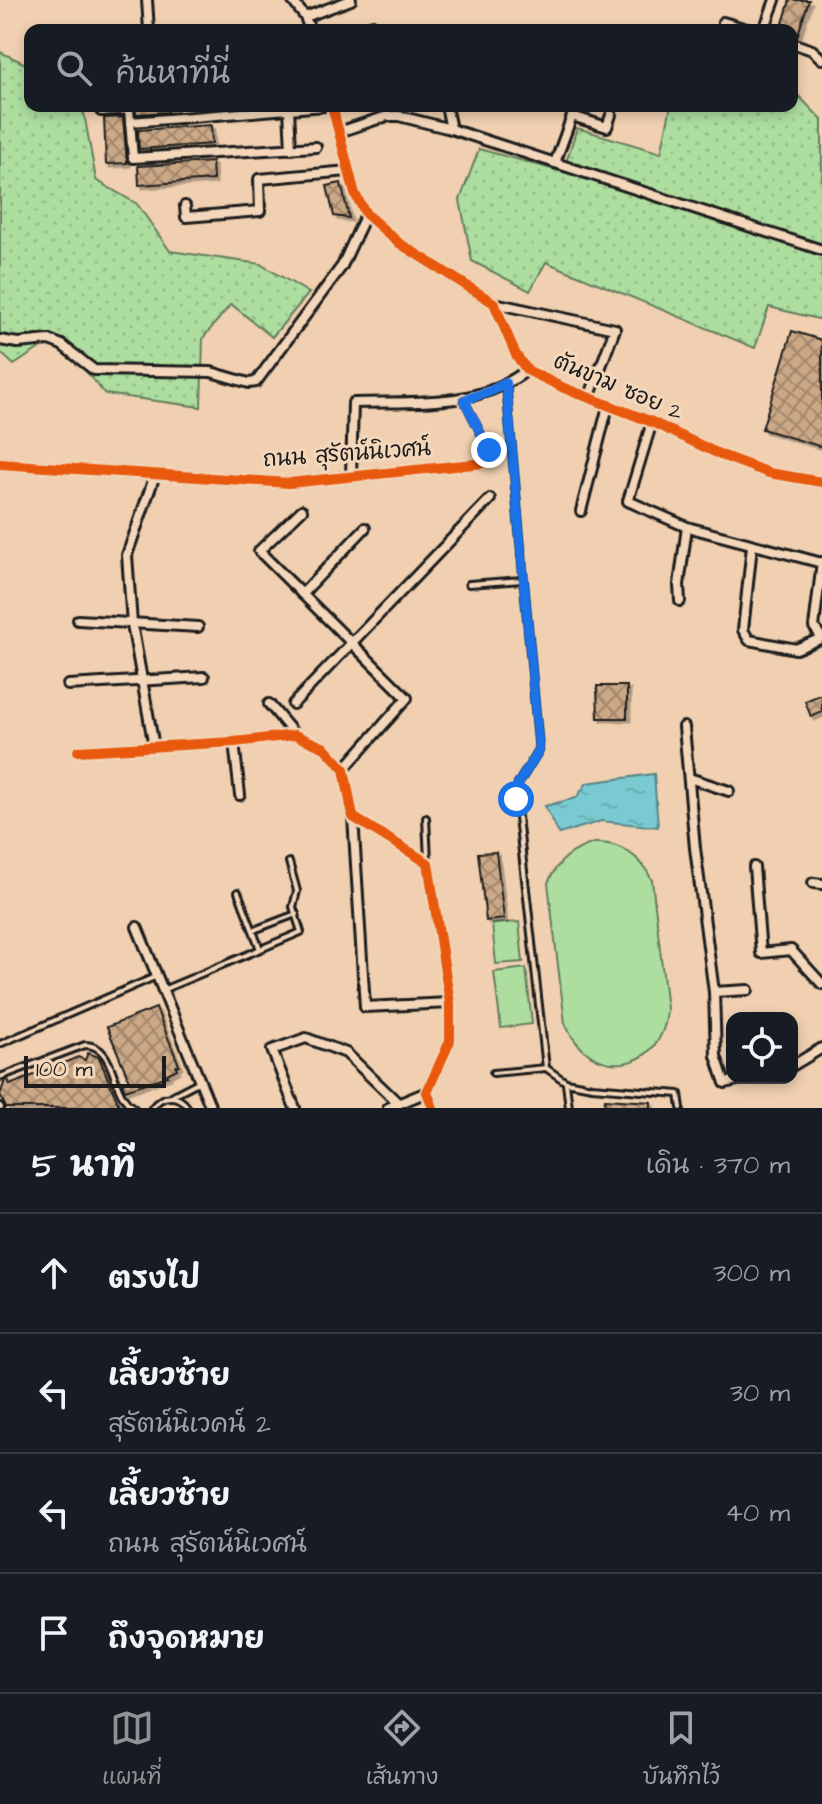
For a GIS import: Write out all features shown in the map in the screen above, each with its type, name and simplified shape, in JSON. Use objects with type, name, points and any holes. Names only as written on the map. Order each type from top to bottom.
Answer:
[{"type":"street","points":[[147,0],[149,24]]},
{"type":"street","points":[[292,0],[308,24]]},
{"type":"street","points":[[305,17],[351,0]]},
{"type":"street","points":[[766,24],[775,0]]},
{"type":"street","points":[[723,22],[730,24]]},
{"type":"street","points":[[798,45],[812,50],[822,59]]},
{"type":"street","points":[[129,112],[133,158],[316,147]]},
{"type":"street","points":[[131,122],[253,112]]},
{"type":"street","points":[[289,112],[291,149]]},
{"type":"street","points":[[334,112],[355,194],[366,214],[399,243],[494,303],[615,329],[589,398]]},
{"type":"street","points":[[447,112],[451,129]]},
{"type":"street","points":[[555,163],[572,116],[607,127],[611,115]]},
{"type":"street","points":[[339,132],[387,116],[399,116],[451,129],[822,250]]},
{"type":"street","points":[[185,206],[186,217],[260,211],[259,179],[348,171]]},
{"type":"street","points":[[0,340],[18,343],[49,340],[62,345],[94,370],[211,372],[249,383],[256,382],[342,266],[366,214]]},
{"type":"street","name":"ตันขาม ซอย 2","points":[[494,303],[516,355],[527,370],[652,422],[721,455],[769,473],[822,482]]},
{"type":"street","points":[[351,476],[353,403],[464,400],[491,391],[527,370]]},
{"type":"street","name":"ถนน สุรัตน์นิเวศน์","points":[[0,464],[289,483],[484,463],[489,458],[489,450],[464,400]]},
{"type":"street","points":[[581,511],[608,406]]},
{"type":"street","points":[[652,422],[628,501],[687,527],[822,563],[814,627],[822,638],[796,649],[749,640],[743,630],[752,546]]},
{"type":"street","points":[[154,747],[132,624],[127,555],[155,475]]},
{"type":"street","points":[[293,704],[490,499]]},
{"type":"street","points":[[302,510],[259,551],[407,698],[344,769]]},
{"type":"street","points":[[680,601],[679,585],[687,527]]},
{"type":"street","points":[[302,594],[365,528]]},
{"type":"street","points":[[78,620],[198,627]]},
{"type":"street","points":[[68,685],[204,677]]},
{"type":"street","points":[[269,704],[295,735],[325,748],[344,769],[353,817],[365,1007],[450,1003]]},
{"type":"street","points":[[684,727],[695,848],[714,992],[716,1056],[726,1083]]},
{"type":"street","points":[[78,751],[234,742],[295,735]]},
{"type":"street","points":[[234,742],[240,795]]},
{"type":"street","points":[[689,778],[729,791]]},
{"type":"street","points":[[353,817],[428,863],[450,1003],[450,1041],[427,1092],[388,1108]]},
{"type":"street","points":[[754,867],[761,953],[791,950],[822,984]]},
{"type":"street","points":[[137,927],[211,1108]]},
{"type":"street","points":[[714,992],[748,990]]},
{"type":"street","points":[[295,1108],[272,1050],[306,1038],[346,1053],[399,1104]]},
{"type":"street","points":[[798,1062],[822,1048]]},
{"type":"street","points":[[427,1092],[433,1108]]},
{"type":"lane","points":[[506,383],[539,750],[518,784],[516,799],[546,1068]]},
{"type":"lane","points":[[469,584],[523,580]]},
{"type":"lane","points":[[426,818],[428,863]]},
{"type":"lane","points":[[162,990],[301,932],[293,907],[297,891],[289,862]]},
{"type":"lane","points":[[238,892],[260,949]]},
{"type":"lane","points":[[254,930],[296,914]]},
{"type":"lane","points":[[0,1044],[157,976]]},
{"type":"lane","points":[[0,1077],[85,1045],[94,1045],[101,1049],[106,1058],[123,1099],[134,1108]]},
{"type":"lane","points":[[493,1073],[546,1068],[566,1082],[679,1094],[681,1108]]},
{"type":"lane","points":[[152,1108],[163,1097],[200,1081]]},
{"type":"lane","points":[[566,1082],[569,1108]]},
{"type":"lane","points":[[171,1096],[179,1098],[188,1108]]},
{"type":"green space","points":[[0,52],[24,63],[24,112],[84,113],[96,180],[137,204],[170,251],[260,264],[309,293],[272,337],[231,304],[203,338],[201,407],[105,394],[84,369],[49,342],[14,365],[0,352]]},
{"type":"green space","points":[[798,95],[822,120],[822,320],[769,307],[755,348],[546,262],[530,291],[472,261],[460,200],[479,149],[563,172],[577,128],[661,153],[670,112],[798,112]]},
{"type":"green space","points":[[594,843],[613,845],[629,852],[642,864],[652,880],[667,1009],[663,1030],[653,1047],[640,1058],[624,1063],[607,1062],[591,1056],[576,1043],[565,1023],[548,883],[566,857]]},
{"type":"green space","points":[[519,922],[523,962],[496,964],[492,924]]},
{"type":"green space","points":[[526,968],[532,1024],[501,1028],[494,972]]},
{"type":"water","points":[[654,774],[658,827],[601,821],[559,834],[545,806],[576,798],[587,783]]},
{"type":"building","points":[[790,0],[809,0],[798,34],[798,24],[783,24]]},
{"type":"building","points":[[123,117],[127,163],[106,164],[104,118]]},
{"type":"building","points":[[211,125],[212,144],[139,149],[138,130]]},
{"type":"building","points":[[212,162],[213,180],[139,185],[138,166]]},
{"type":"building","points":[[341,183],[349,218],[334,216],[327,186]]},
{"type":"building","points":[[792,331],[822,340],[822,447],[762,429]]},
{"type":"building","points":[[597,686],[627,686],[627,718],[598,718]]},
{"type":"building","points":[[822,694],[822,712],[811,717],[805,701]]},
{"type":"building","points":[[496,852],[504,919],[486,921],[478,853]]},
{"type":"building","points":[[156,1008],[179,1065],[168,1076],[125,1090],[122,1083],[129,1080],[107,1027]]},
{"type":"building","points":[[88,1053],[99,1057],[120,1108],[6,1108],[0,1095],[5,1080],[8,1079],[10,1085],[78,1057],[85,1060]]},
{"type":"building","points":[[605,1099],[651,1102],[651,1108],[604,1108]]},
{"type":"cycle path","points":[[334,112],[355,194],[366,214],[399,243],[494,303],[516,355],[527,370],[564,388],[652,422],[721,455],[769,473],[822,482]]},
{"type":"cycle path","points":[[0,464],[289,483],[484,463],[489,458],[489,450],[464,400]]},
{"type":"cycle path","points":[[78,751],[234,742],[295,735],[325,748],[344,769],[353,817],[428,863],[450,1003],[450,1041],[427,1092],[433,1108]]},
{"type":"route","points":[[489,450],[464,400],[506,383],[539,750],[518,784],[516,799]]}]
